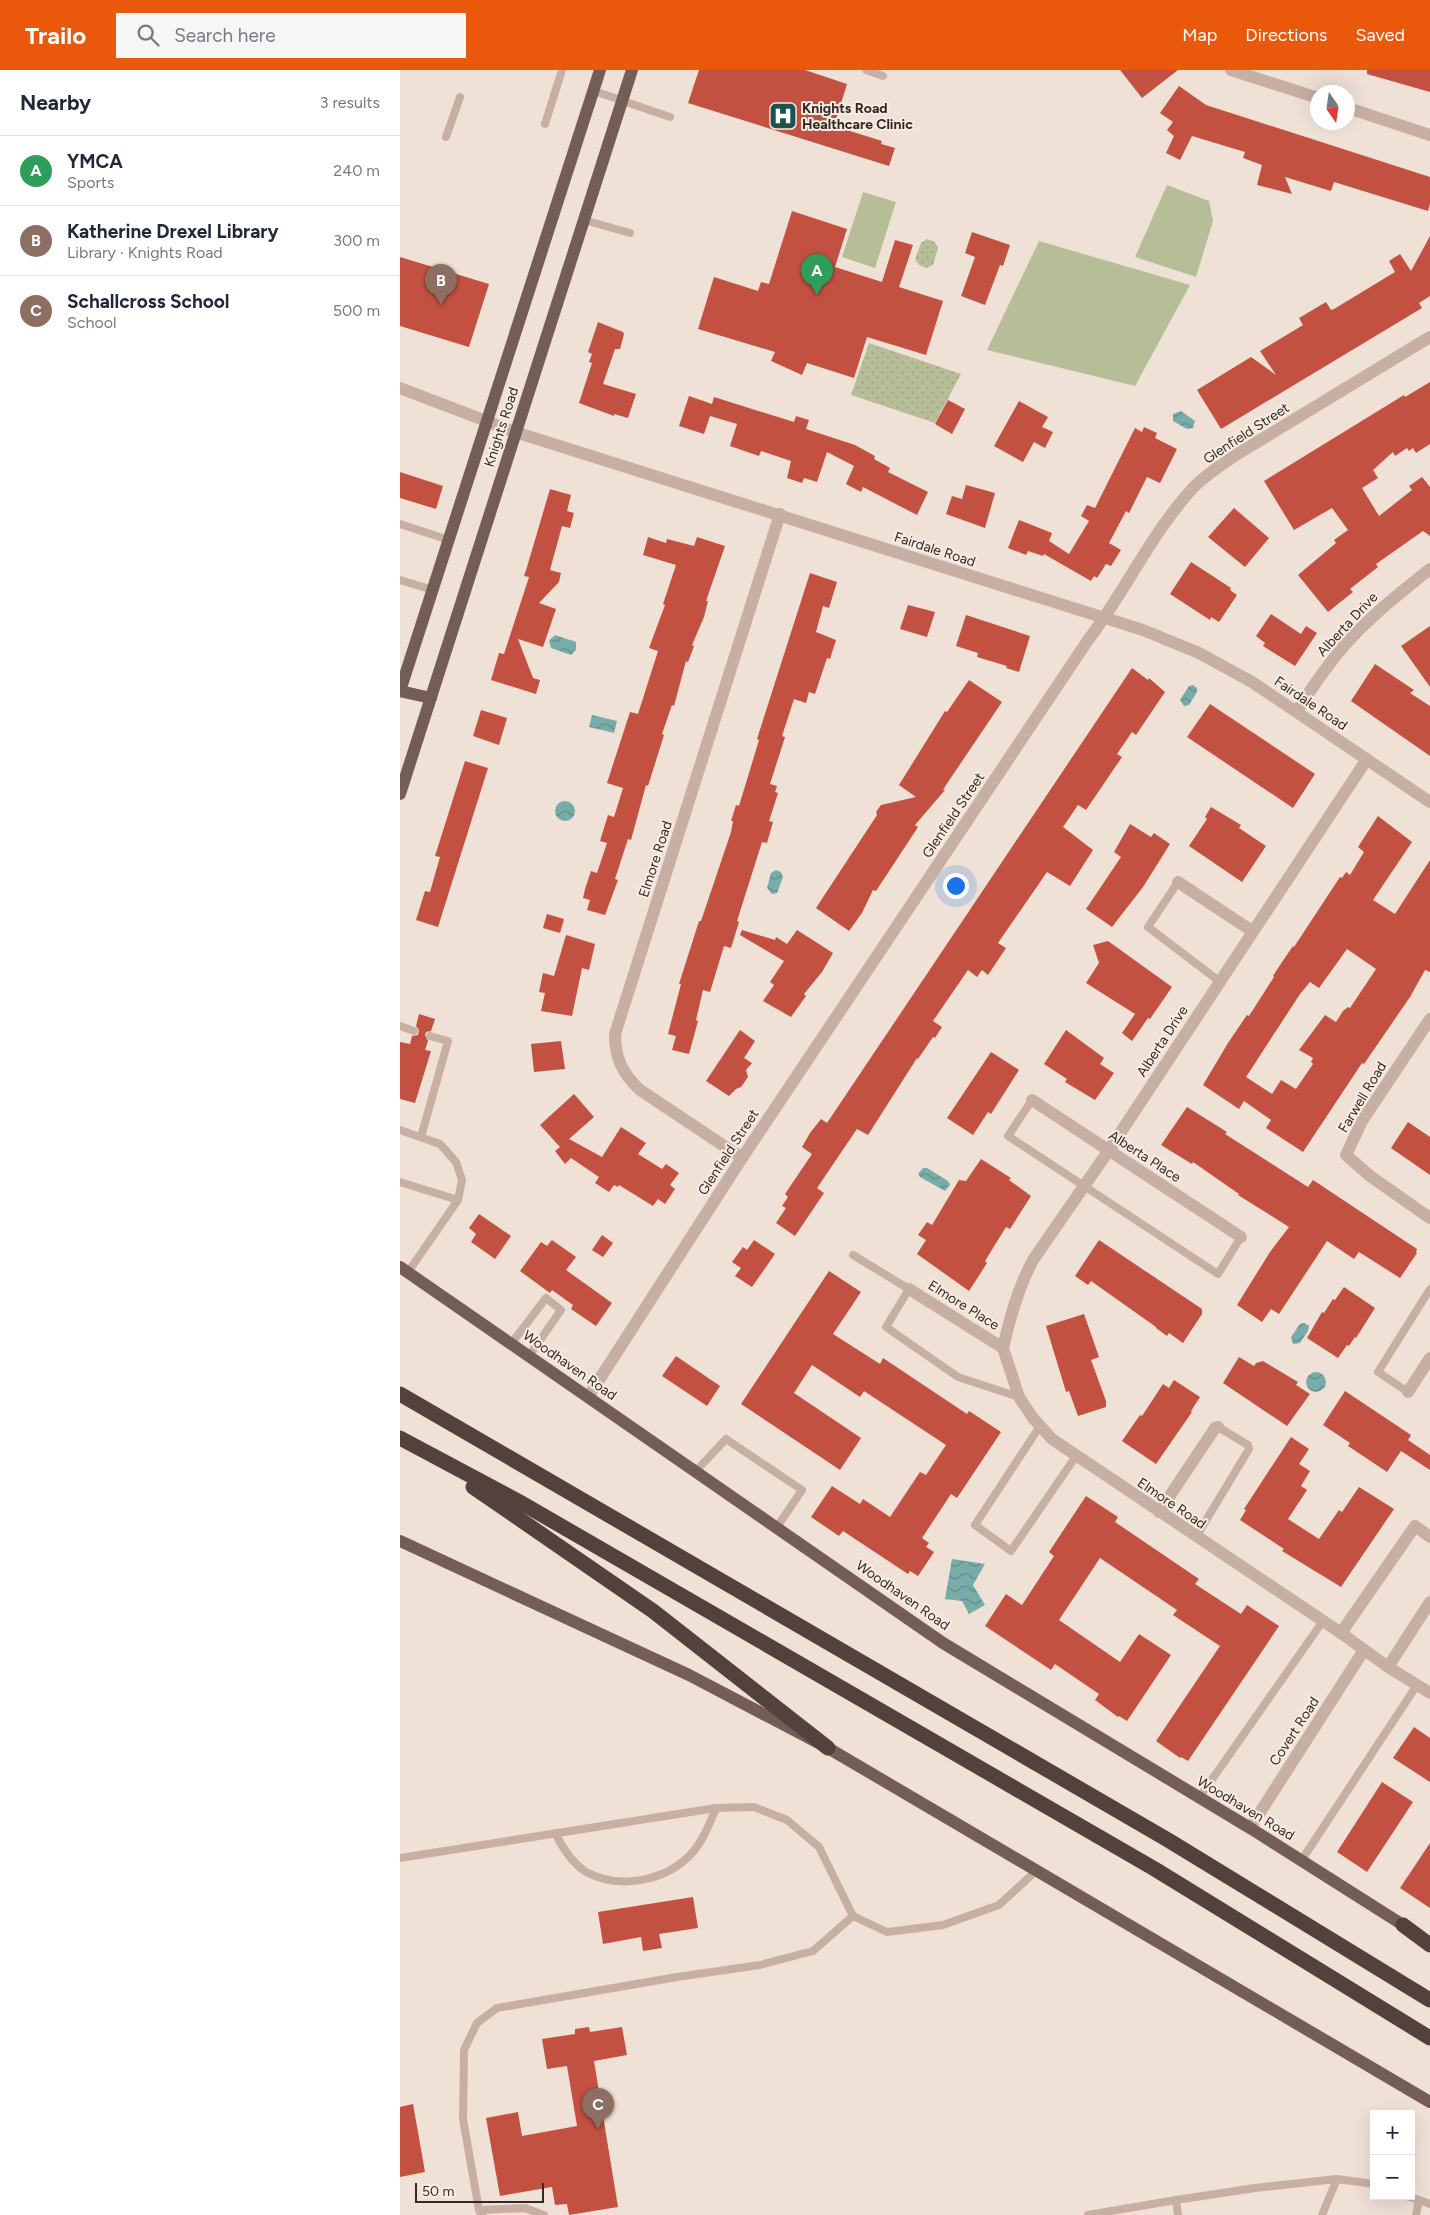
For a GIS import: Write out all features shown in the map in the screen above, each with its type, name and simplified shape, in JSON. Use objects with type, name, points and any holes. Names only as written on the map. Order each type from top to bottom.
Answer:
[{"type":"highway","points":[[400,1394],[1168,1840],[1430,2000]]},
{"type":"highway","points":[[400,1438],[653,1611],[828,1748]]},
{"type":"highway","points":[[422,1452],[518,1502],[1136,1858],[1430,2038]]},
{"type":"highway","points":[[1403,1924],[1430,1945]]},
{"type":"main road","name":"Knights Road","points":[[400,691],[600,70]]},
{"type":"main road","name":"Knights Road","points":[[400,794],[632,70]]},
{"type":"main road","points":[[400,691],[431,698]]},
{"type":"main road","name":"Woodhaven Road","points":[[404,1270],[981,1668],[1250,1828],[1403,1924]]},
{"type":"main road","points":[[400,1540],[689,1675],[828,1748],[1430,2102]]},
{"type":"street","points":[[1231,70],[1310,95]]},
{"type":"street","points":[[1355,110],[1430,135]]},
{"type":"street","name":"Glenfield Street","points":[[588,1397],[742,1158],[1104,619],[1173,513],[1194,488],[1211,472],[1430,337]]},
{"type":"street","name":"Fairdale Road","points":[[400,388],[515,432],[1143,630],[1199,653],[1252,682],[1430,802]]},
{"type":"street","name":"Elmore Road","points":[[742,1158],[640,1090],[626,1077],[615,1050],[615,1034],[780,514]]},
{"type":"street","name":"Alberta Drive","points":[[1297,711],[1326,668],[1350,641],[1389,601],[1430,569]]},
{"type":"street","name":"Alberta Drive","points":[[1002,1348],[1013,1304],[1033,1260],[1109,1150],[1367,759]]},
{"type":"street","points":[[1178,882],[1252,931]]},
{"type":"street","name":"Farwell Road","points":[[1430,1019],[1362,1121],[1346,1154],[1370,1176],[1430,1218]]},
{"type":"street","name":"Alberta Place","points":[[1032,1100],[1241,1236]]},
{"type":"street","name":"Elmore Place","points":[[909,1289],[1002,1348]]},
{"type":"street","name":"Elmore Road","points":[[1002,1348],[1018,1397],[1052,1440],[1341,1633],[1388,1667],[1430,1693]]},
{"type":"street","points":[[1408,1392],[1430,1358]]},
{"type":"street","points":[[1159,1512],[1218,1427]]},
{"type":"street","points":[[1341,1633],[1415,1526],[1430,1537]]},
{"type":"street","points":[[1388,1667],[1430,1602]]},
{"type":"street","name":"Covert Road","points":[[1250,1828],[1364,1650]]},
{"type":"lane","points":[[545,124],[562,70]]},
{"type":"lane","points":[[866,70],[883,76]]},
{"type":"lane","points":[[594,91],[670,117]]},
{"type":"lane","points":[[446,137],[460,97]]},
{"type":"lane","points":[[584,220],[630,234]]},
{"type":"lane","points":[[400,524],[449,540]]},
{"type":"lane","points":[[400,580],[433,590]]},
{"type":"lane","points":[[1178,882],[1148,927],[1219,981]]},
{"type":"lane","points":[[400,1026],[414,1030]]},
{"type":"lane","points":[[421,1137],[448,1042],[430,1036]]},
{"type":"lane","points":[[1032,1100],[1008,1136],[1084,1187],[1218,1274],[1241,1236]]},
{"type":"lane","points":[[400,1130],[440,1144],[456,1162],[462,1180],[458,1200],[404,1270]]},
{"type":"lane","points":[[400,1182],[458,1200]]},
{"type":"lane","points":[[853,1255],[909,1289],[886,1327],[958,1377],[1018,1397]]},
{"type":"lane","points":[[1408,1392],[1378,1372],[1430,1289]]},
{"type":"lane","points":[[512,1344],[546,1298],[561,1310],[529,1356]]},
{"type":"lane","points":[[1040,1426],[975,1525],[1011,1551],[1076,1456]]},
{"type":"lane","points":[[1196,1537],[1249,1449],[1248,1445],[1218,1427]]},
{"type":"lane","points":[[696,1471],[726,1439],[802,1490],[777,1527]]},
{"type":"lane","points":[[1199,1798],[1323,1621]]},
{"type":"lane","points":[[1301,1860],[1417,1685]]},
{"type":"lane","points":[[400,1858],[716,1808],[754,1807],[787,1820],[820,1848],[854,1916],[887,1932],[943,1925],[999,1905],[1037,1870]]},
{"type":"lane","points":[[555,1834],[564,1852],[585,1871],[608,1881],[637,1881],[668,1873],[688,1857],[706,1833],[716,1808]]},
{"type":"lane","points":[[544,2215],[526,2208],[481,2213],[462,2119],[464,2050],[477,2023],[497,2008],[677,1977],[760,1965],[813,1952],[854,1916]]},
{"type":"lane","points":[[1088,2215],[1255,2188],[1337,2179],[1370,2183]]},
{"type":"lane","points":[[1322,2215],[1337,2179]]},
{"type":"lane","points":[[1415,2199],[1430,2204]]},
{"type":"lane","points":[[1176,2200],[1178,2215]]},
{"type":"lane","points":[[1416,2215],[1419,2200]]},
{"type":"green space","points":[[1167,185],[1209,201],[1213,221],[1196,277],[1135,257]]},
{"type":"green space","points":[[863,192],[896,202],[875,268],[842,257]]},
{"type":"green space","points":[[927,239],[935,242],[938,248],[933,265],[926,268],[919,265],[915,259],[921,243]]},
{"type":"green space","points":[[1039,241],[1190,285],[1135,386],[987,350]]},
{"type":"green space","points":[[869,343],[961,374],[935,423],[851,395]]},
{"type":"water","points":[[1181,411],[1195,421],[1193,428],[1187,429],[1173,421],[1173,414]]},
{"type":"water","points":[[555,635],[576,642],[576,650],[571,655],[551,648],[549,641]]},
{"type":"water","points":[[1193,685],[1197,688],[1197,692],[1189,705],[1184,706],[1180,700],[1189,686]]},
{"type":"water","points":[[592,715],[617,721],[614,733],[589,727]]},
{"type":"water","points":[[561,801],[569,801],[575,807],[575,815],[569,821],[561,821],[555,815],[555,807]]},
{"type":"water","points":[[776,870],[781,872],[783,877],[777,893],[772,894],[767,888],[771,873]]},
{"type":"water","points":[[923,1168],[927,1168],[948,1181],[950,1185],[945,1191],[920,1177],[918,1174]]},
{"type":"water","points":[[1304,1323],[1309,1326],[1308,1331],[1300,1343],[1293,1344],[1291,1337],[1300,1324]]},
{"type":"water","points":[[1312,1372],[1320,1372],[1326,1378],[1326,1386],[1320,1392],[1312,1392],[1306,1386],[1306,1378]]},
{"type":"water","points":[[952,1559],[985,1564],[973,1585],[985,1605],[969,1614],[962,1601],[945,1599]]},
{"type":"building","name":"Knights Road Healthcare Clinic","points":[[699,70],[805,70],[847,84],[834,126],[882,141],[881,144],[895,148],[889,166],[688,103]]},
{"type":"building","points":[[1120,70],[1178,70],[1142,98]]},
{"type":"building","points":[[1367,70],[1430,70],[1430,92],[1367,74]]},
{"type":"building","points":[[1179,86],[1206,105],[1430,177],[1430,204],[1428,211],[1334,182],[1331,191],[1285,177],[1292,194],[1257,185],[1262,165],[1243,158],[1245,152],[1192,136],[1180,160],[1166,153],[1174,136],[1167,130],[1173,122],[1160,113]]},
{"type":"building","points":[[792,211],[847,229],[835,267],[882,282],[895,240],[913,245],[899,287],[943,301],[926,355],[867,337],[854,378],[807,363],[802,375],[771,361],[775,352],[698,329],[714,277],[758,291],[761,282],[769,284]]},
{"type":"building","points":[[972,232],[1010,245],[1003,266],[1000,265],[985,305],[961,296],[975,257],[965,253]]},
{"type":"building","points":[[1430,236],[1430,296],[1419,303],[1422,308],[1221,429],[1197,390],[1251,357],[1276,375],[1260,351],[1303,325],[1299,318],[1326,302],[1331,310],[1334,309],[1395,272],[1389,261],[1400,254],[1411,271]]},
{"type":"building","points":[[400,257],[489,284],[469,347],[400,326]]},
{"type":"building","points":[[598,322],[624,334],[620,349],[615,349],[603,384],[636,394],[628,418],[614,414],[614,416],[579,403],[592,363],[589,362],[592,354],[588,352]]},
{"type":"building","points":[[1430,382],[1430,444],[1416,453],[1413,448],[1409,451],[1407,448],[1395,456],[1393,452],[1373,470],[1378,478],[1362,488],[1379,516],[1412,490],[1409,486],[1422,477],[1430,487],[1430,536],[1423,531],[1376,564],[1378,567],[1350,589],[1353,592],[1328,612],[1298,575],[1336,543],[1334,540],[1348,530],[1332,508],[1294,530],[1264,481],[1404,395],[1405,397]]},
{"type":"building","points":[[689,396],[712,404],[714,397],[794,422],[796,416],[809,420],[806,429],[855,445],[875,456],[874,459],[890,468],[888,472],[928,492],[917,515],[863,487],[861,492],[846,484],[854,466],[827,452],[817,482],[804,478],[802,483],[787,478],[791,461],[761,451],[759,456],[730,446],[737,424],[710,416],[704,434],[679,426]]},
{"type":"building","points":[[948,400],[965,409],[952,434],[935,424]]},
{"type":"building","points":[[1019,401],[1048,417],[1042,427],[1053,432],[1045,448],[1034,442],[1023,462],[994,446]]},
{"type":"building","points":[[1144,427],[1157,433],[1155,438],[1177,449],[1160,483],[1147,477],[1129,513],[1126,511],[1109,543],[1121,550],[1111,566],[1106,564],[1097,578],[1094,576],[1091,581],[1044,554],[1043,556],[1028,551],[1026,555],[1008,548],[1019,520],[1052,533],[1049,541],[1069,554],[1089,521],[1081,516],[1087,505],[1095,508],[1135,428],[1142,432]]},
{"type":"building","points":[[400,472],[443,486],[436,509],[400,498]]},
{"type":"building","points":[[966,485],[995,493],[985,528],[946,514],[952,496],[962,499]]},
{"type":"building","points":[[550,489],[571,495],[567,511],[574,513],[570,528],[562,526],[550,570],[561,573],[559,582],[539,603],[556,609],[543,647],[518,639],[533,678],[540,680],[536,694],[491,680],[499,653],[504,654],[529,577],[524,576]]},
{"type":"building","points":[[1234,508],[1269,538],[1245,567],[1208,537]]},
{"type":"building","points":[[648,537],[666,543],[667,539],[694,546],[697,537],[725,546],[706,601],[708,601],[704,617],[692,645],[694,646],[688,662],[686,661],[674,706],[672,705],[662,734],[664,735],[648,786],[646,785],[631,840],[628,839],[615,879],[618,880],[605,915],[587,910],[590,900],[583,898],[591,871],[597,873],[607,843],[600,841],[608,815],[614,817],[623,788],[607,783],[630,712],[638,714],[658,651],[649,648],[665,605],[663,604],[676,565],[643,555]]},
{"type":"building","points":[[1191,562],[1231,588],[1230,590],[1237,595],[1219,622],[1211,617],[1210,620],[1170,594]]},
{"type":"building","points":[[810,573],[837,582],[829,608],[823,606],[816,632],[836,640],[830,659],[827,658],[815,694],[809,692],[806,703],[794,699],[782,736],[785,737],[770,784],[777,786],[775,792],[778,793],[769,821],[773,822],[767,843],[762,842],[737,921],[739,922],[731,948],[724,946],[710,992],[703,990],[696,1020],[698,1021],[689,1054],[672,1050],[676,1036],[668,1034],[681,984],[679,984],[731,832],[733,821],[731,821],[736,805],[739,806],[759,740],[757,739]]},
{"type":"building","points":[[908,605],[935,612],[927,637],[900,629]]},
{"type":"building","points":[[1271,614],[1301,634],[1306,626],[1317,633],[1295,666],[1263,646],[1265,643],[1256,636]]},
{"type":"building","points":[[966,615],[1030,636],[1019,672],[1006,668],[1007,666],[977,657],[978,653],[956,646]]},
{"type":"building","points":[[1430,626],[1430,687],[1401,646]]},
{"type":"building","points":[[1375,664],[1414,690],[1410,693],[1430,706],[1430,756],[1351,701]]},
{"type":"building","points":[[1132,668],[1148,680],[1149,678],[1165,692],[1136,735],[1132,732],[1117,754],[1122,757],[1086,810],[1078,805],[1063,827],[1093,850],[1070,886],[1047,872],[998,943],[1006,948],[988,975],[982,970],[977,977],[968,970],[933,1021],[942,1027],[935,1038],[933,1037],[917,1058],[868,1135],[857,1129],[817,1188],[824,1193],[795,1236],[776,1223],[786,1208],[782,1206],[788,1197],[785,1194],[812,1154],[802,1147],[810,1133],[821,1119],[827,1123]]},
{"type":"building","points":[[969,680],[1002,702],[943,790],[945,790],[915,825],[918,827],[876,891],[873,890],[862,913],[849,931],[816,908],[877,815],[876,812],[881,805],[916,797],[899,785],[945,711],[947,712]]},
{"type":"building","points":[[1210,704],[1315,774],[1293,808],[1187,737]]},
{"type":"building","points":[[481,710],[507,718],[499,745],[473,736]]},
{"type":"building","points":[[465,761],[488,768],[438,927],[416,920],[425,891],[430,892],[440,857],[435,856]]},
{"type":"building","points":[[1211,807],[1241,825],[1239,828],[1266,846],[1242,882],[1189,846],[1207,819],[1205,817]]},
{"type":"building","points":[[1378,816],[1412,842],[1373,900],[1395,914],[1430,860],[1430,972],[1425,970],[1410,997],[1364,1064],[1362,1063],[1303,1152],[1266,1128],[1271,1120],[1244,1101],[1239,1109],[1203,1085],[1228,1043],[1247,1015],[1249,1016],[1282,962],[1340,877],[1342,878],[1346,872],[1350,875],[1364,852],[1358,847]],"holes":[[[1347,949],[1376,969],[1350,1008],[1348,1007],[1343,1011],[1336,1022],[1325,1015],[1299,1050],[1313,1058],[1311,1062],[1313,1064],[1296,1089],[1281,1080],[1272,1094],[1246,1077],[1300,994],[1310,982],[1319,988]]]},
{"type":"building","points":[[1130,824],[1151,837],[1154,833],[1170,844],[1143,887],[1112,927],[1086,909],[1121,857],[1114,852]]},
{"type":"building","points":[[547,914],[564,919],[560,933],[543,928]]},
{"type":"building","points":[[742,930],[775,940],[776,937],[787,944],[797,930],[833,953],[822,972],[804,994],[806,996],[791,1017],[763,1001],[774,985],[770,982],[784,961],[740,935]]},
{"type":"building","points":[[566,935],[595,944],[589,970],[582,968],[572,1016],[541,1011],[545,993],[539,992],[543,973],[554,976]]},
{"type":"building","points":[[1108,941],[1172,987],[1132,1041],[1122,1033],[1135,1014],[1086,983],[1099,963],[1093,945]]},
{"type":"building","points":[[419,1014],[435,1019],[431,1031],[426,1032],[425,1035],[428,1041],[425,1050],[431,1051],[415,1103],[400,1099],[400,1042],[410,1044],[412,1036],[418,1035],[419,1030],[416,1026]]},
{"type":"building","points":[[740,1030],[755,1041],[744,1058],[752,1063],[746,1070],[748,1077],[741,1087],[729,1096],[706,1081]]},
{"type":"building","points":[[1066,1030],[1104,1058],[1100,1064],[1114,1073],[1095,1100],[1065,1082],[1067,1079],[1044,1064]]},
{"type":"building","points":[[561,1041],[565,1069],[534,1072],[531,1044]]},
{"type":"building","points":[[991,1052],[1019,1070],[991,1114],[988,1112],[973,1135],[947,1118]]},
{"type":"building","points":[[574,1094],[594,1117],[569,1139],[602,1157],[621,1127],[646,1143],[638,1154],[662,1169],[666,1164],[679,1173],[670,1185],[675,1189],[665,1204],[658,1199],[653,1206],[619,1185],[618,1187],[614,1185],[609,1192],[595,1183],[599,1177],[571,1158],[565,1164],[555,1151],[560,1147],[540,1125]]},
{"type":"building","points":[[1187,1107],[1227,1132],[1225,1134],[1308,1187],[1313,1180],[1417,1249],[1417,1253],[1400,1278],[1359,1252],[1354,1259],[1327,1241],[1279,1314],[1271,1309],[1262,1322],[1237,1305],[1270,1252],[1289,1227],[1238,1195],[1193,1162],[1192,1164],[1161,1145]]},
{"type":"building","points":[[1408,1122],[1430,1137],[1430,1175],[1391,1148]]},
{"type":"building","points":[[981,1159],[1011,1178],[1009,1180],[1031,1196],[1010,1229],[1006,1227],[985,1261],[987,1263],[969,1291],[917,1254],[926,1240],[918,1235],[927,1222],[932,1225],[959,1180],[966,1181]]},
{"type":"building","points":[[479,1214],[511,1236],[495,1259],[471,1242],[476,1234],[469,1228]]},
{"type":"building","points":[[602,1235],[613,1243],[603,1257],[592,1250]]},
{"type":"building","points":[[552,1240],[576,1257],[566,1270],[612,1303],[596,1326],[571,1309],[573,1305],[552,1290],[550,1293],[520,1271],[541,1242],[547,1246]]},
{"type":"building","points":[[754,1240],[775,1254],[752,1287],[735,1276],[741,1268],[732,1262],[743,1247],[747,1250]]},
{"type":"building","points":[[1099,1240],[1202,1309],[1202,1314],[1183,1343],[1169,1333],[1167,1336],[1091,1281],[1088,1285],[1075,1276]]},
{"type":"building","points":[[829,1271],[861,1292],[833,1334],[880,1364],[883,1358],[967,1414],[969,1411],[1001,1432],[957,1498],[951,1494],[922,1538],[929,1543],[926,1547],[934,1552],[918,1576],[910,1571],[908,1574],[843,1531],[839,1536],[811,1517],[832,1486],[860,1504],[863,1499],[890,1517],[920,1472],[926,1475],[946,1445],[864,1391],[860,1397],[812,1365],[794,1393],[861,1438],[840,1470],[741,1404]]},
{"type":"building","points":[[1344,1287],[1375,1308],[1356,1338],[1349,1346],[1347,1345],[1338,1358],[1307,1338],[1322,1312],[1324,1313]]},
{"type":"building","points":[[1084,1314],[1099,1357],[1091,1360],[1106,1401],[1106,1407],[1078,1416],[1069,1391],[1066,1392],[1046,1326]]},
{"type":"building","points":[[676,1356],[720,1386],[707,1406],[662,1376]]},
{"type":"building","points":[[1239,1357],[1254,1366],[1256,1363],[1263,1361],[1298,1382],[1296,1385],[1310,1394],[1287,1426],[1223,1383]]},
{"type":"building","points":[[1174,1380],[1200,1397],[1192,1412],[1156,1464],[1122,1441],[1140,1415],[1142,1416],[1163,1384],[1169,1388]]},
{"type":"building","points":[[1345,1391],[1411,1435],[1408,1440],[1430,1455],[1430,1470],[1401,1451],[1387,1472],[1348,1446],[1350,1443],[1323,1425]]},
{"type":"building","points":[[1291,1437],[1309,1449],[1299,1464],[1310,1471],[1301,1486],[1307,1490],[1288,1519],[1319,1539],[1339,1510],[1342,1512],[1359,1487],[1394,1509],[1341,1587],[1282,1551],[1284,1549],[1240,1520],[1246,1510],[1244,1509]]},
{"type":"building","points":[[1086,1496],[1118,1517],[1115,1522],[1199,1579],[1195,1584],[1241,1614],[1247,1605],[1279,1626],[1188,1761],[1180,1758],[1156,1741],[1220,1646],[1173,1615],[1177,1610],[1100,1558],[1059,1620],[1120,1662],[1139,1634],[1171,1655],[1127,1721],[1118,1717],[1095,1700],[1099,1694],[1055,1664],[1051,1670],[985,1626],[1006,1594],[1022,1605],[1054,1556],[1049,1552]]},
{"type":"building","points":[[1414,1727],[1430,1738],[1430,1782],[1393,1758]]},
{"type":"building","points":[[1382,1782],[1413,1802],[1367,1872],[1337,1852]]},
{"type":"building","points":[[1430,1843],[1430,1908],[1400,1888]]},
{"type":"building","points":[[693,1897],[698,1928],[659,1934],[662,1948],[643,1951],[641,1937],[603,1944],[598,1912]]},
{"type":"building","points":[[589,2027],[590,2032],[622,2027],[627,2055],[594,2061],[618,2207],[569,2215],[567,2204],[555,2205],[552,2187],[500,2196],[486,2118],[518,2112],[522,2136],[577,2126],[567,2066],[547,2069],[542,2039],[575,2034],[575,2029]]},
{"type":"building","points":[[413,2104],[425,2172],[400,2177],[400,2107]]},
{"type":"place","name":"Knights Road Healthcare Clinic","points":[[783,116]]},
{"type":"place","name":"YMCA","points":[[817,295]]},
{"type":"place","name":"Katherine Drexel Library","points":[[441,305]]},
{"type":"place","name":"Schallcross School","points":[[598,2129]]}]
